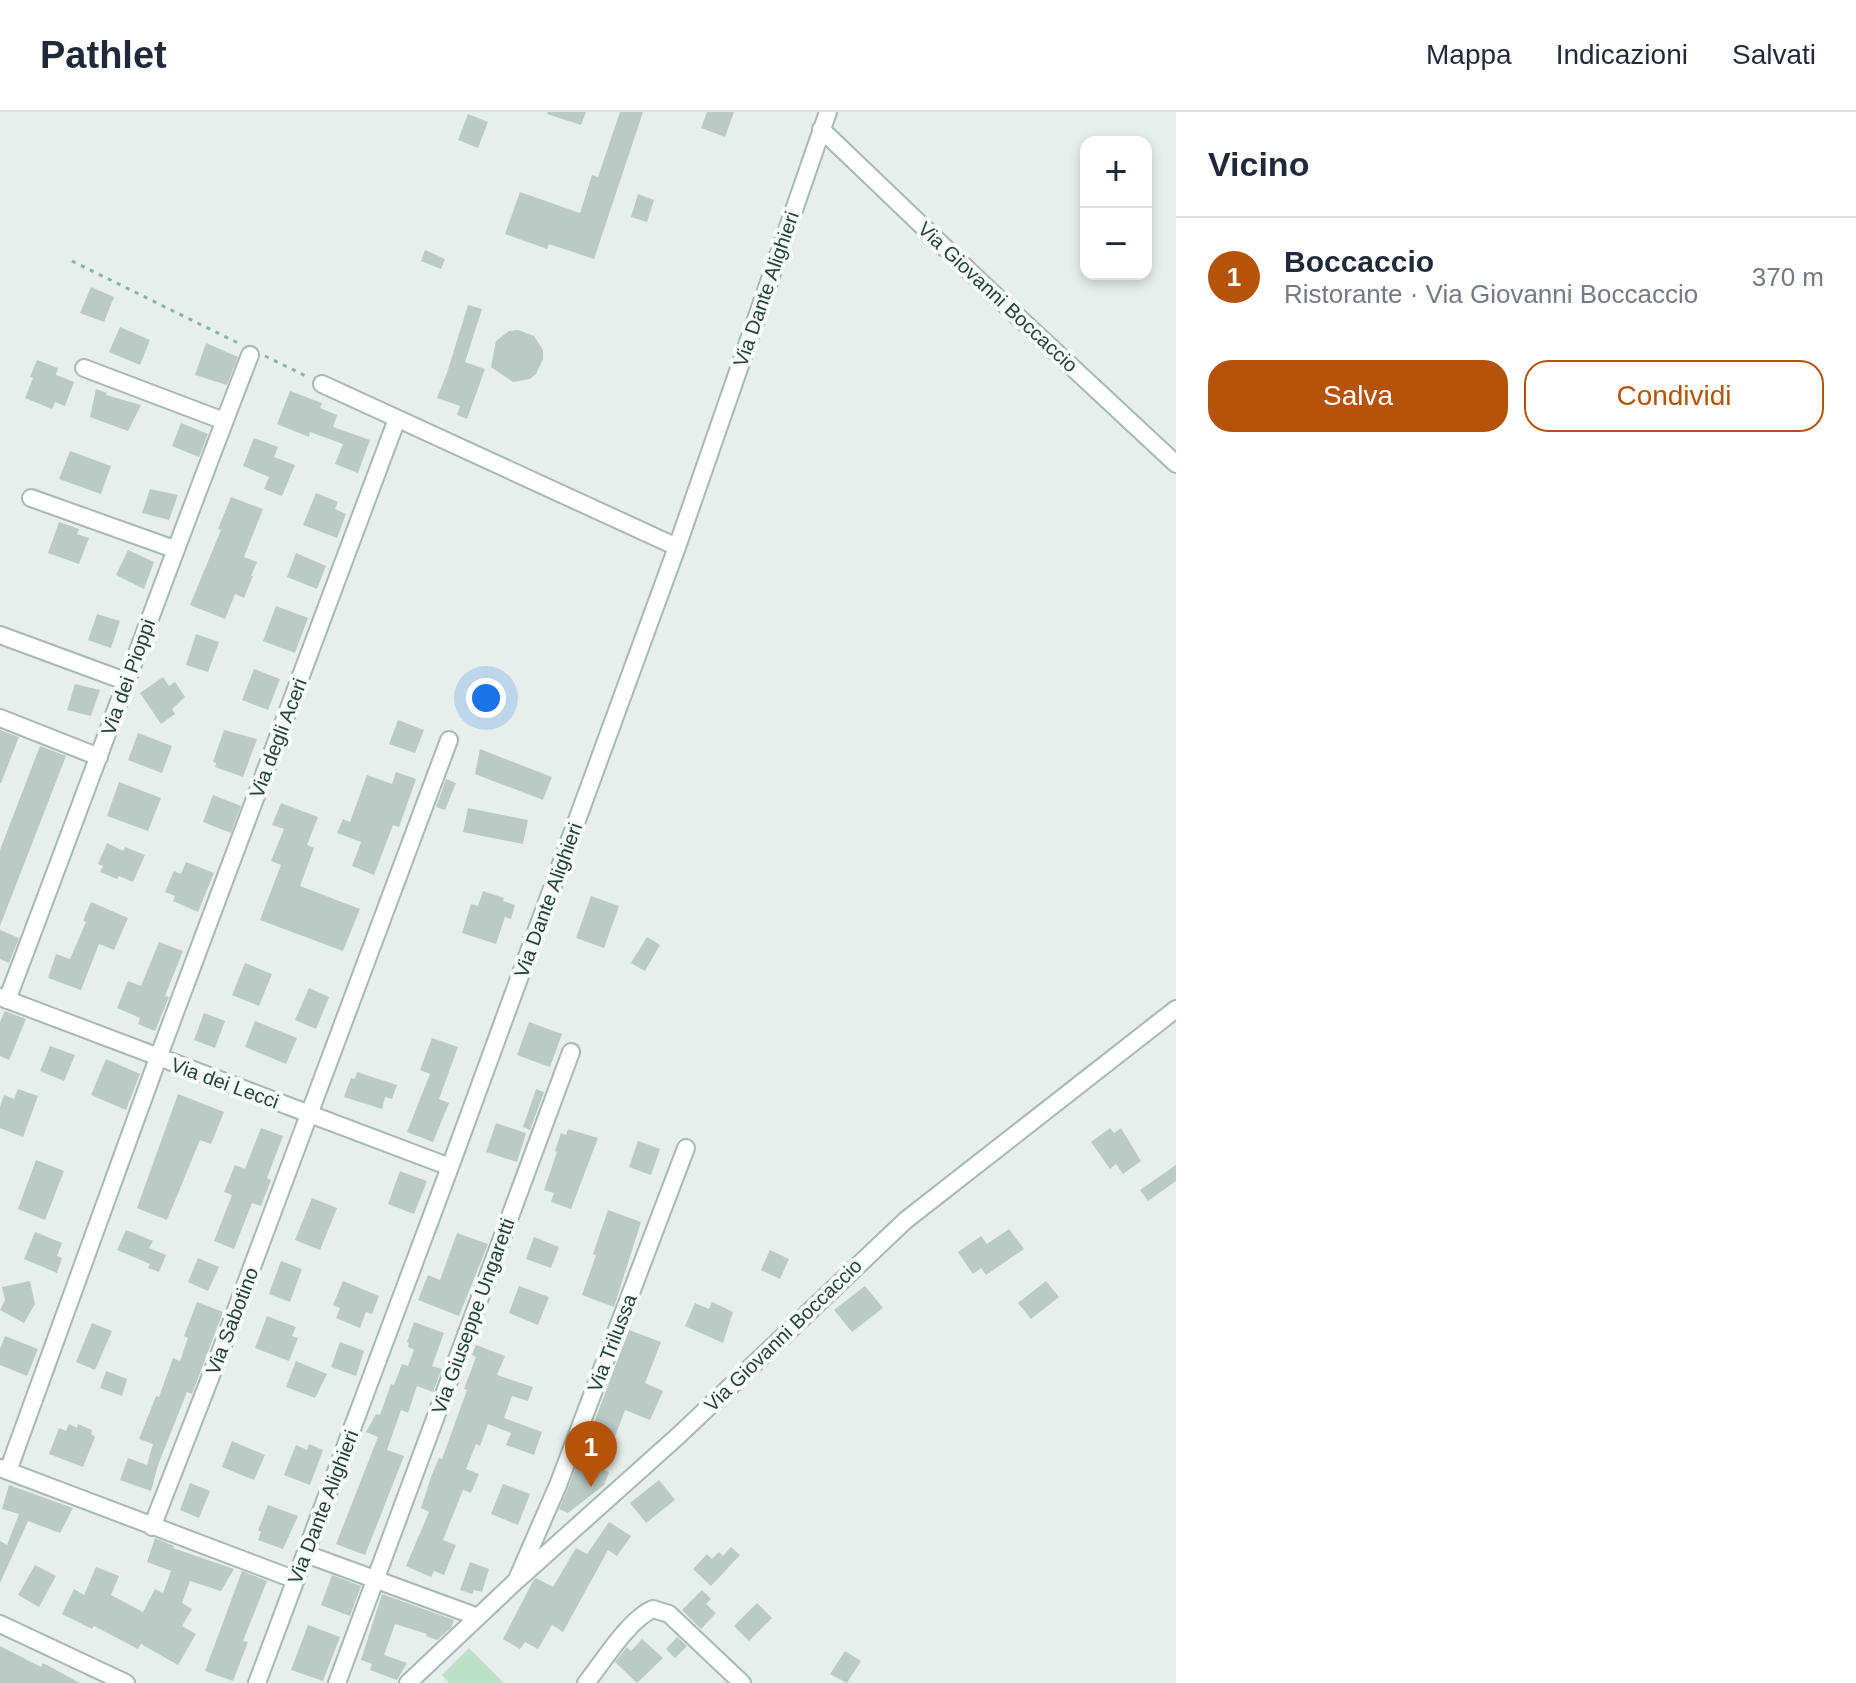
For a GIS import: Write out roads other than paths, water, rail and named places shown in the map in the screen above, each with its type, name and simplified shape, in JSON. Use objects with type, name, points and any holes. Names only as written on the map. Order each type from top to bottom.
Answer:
[{"type":"street","name":"Via Dante Alighieri","points":[[257,1683],[677,547],[828,112]]},
{"type":"street","name":"Via Giovanni Boccaccio","points":[[821,129],[1176,464]]},
{"type":"street","name":"Via dei Pioppi","points":[[3,998],[99,757],[174,549],[250,355]]},
{"type":"street","points":[[84,368],[224,421]]},
{"type":"street","points":[[322,384],[677,547]]},
{"type":"street","name":"Via degli Aceri","points":[[4,1470],[397,419]]},
{"type":"street","points":[[31,498],[174,549]]},
{"type":"street","points":[[0,635],[125,681]]},
{"type":"street","points":[[0,718],[99,757]]},
{"type":"street","name":"Via Sabotino","points":[[152,1527],[449,740]]},
{"type":"street","name":"Via dei Lecci","points":[[3,998],[450,1167]]},
{"type":"street","name":"Via Giovanni Boccaccio","points":[[408,1683],[515,1582],[645,1467],[906,1220],[1176,1009]]},
{"type":"street","name":"Via Giuseppe Ungaretti","points":[[337,1683],[571,1052]]},
{"type":"street","name":"Via Trilussa","points":[[515,1582],[558,1485],[686,1148]]},
{"type":"street","points":[[4,1470],[296,1580]]},
{"type":"street","points":[[306,1554],[478,1617]]},
{"type":"street","points":[[586,1683],[633,1624],[653,1609],[669,1614],[742,1683]]},
{"type":"street","points":[[0,1624],[126,1683]]},
{"type":"place","name":"Boccaccio","points":[[591,1487]]}]
